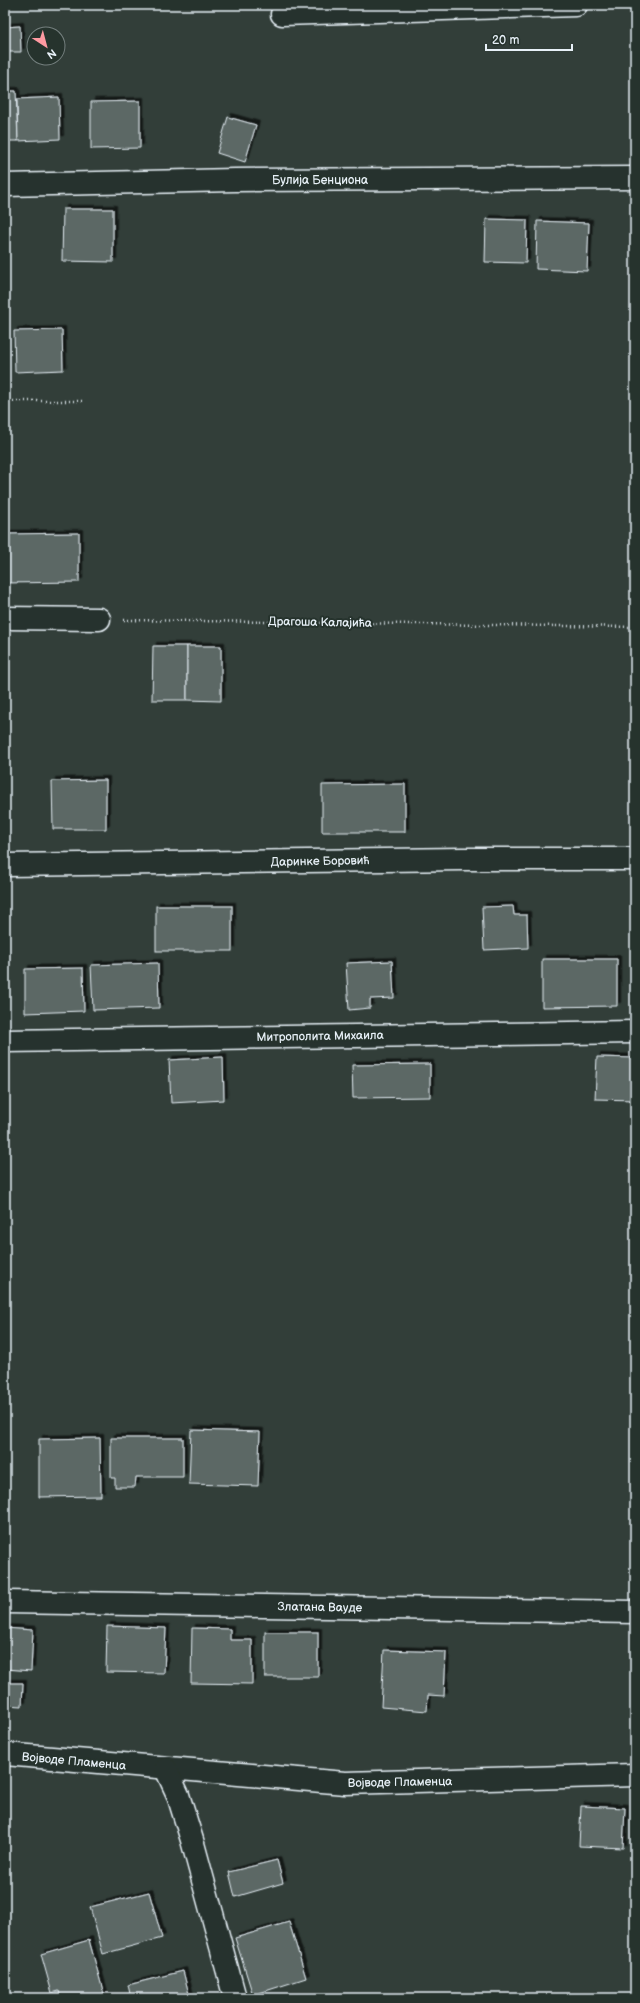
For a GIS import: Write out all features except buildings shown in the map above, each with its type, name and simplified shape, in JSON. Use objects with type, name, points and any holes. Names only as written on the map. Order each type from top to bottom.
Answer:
[{"type":"street","points":[[282,14],[576,5]]},
{"type":"street","name":"Булија Бенциона","points":[[5,185],[235,180],[635,178]]},
{"type":"street","points":[[5,618],[99,619]]},
{"type":"street","name":"Даринке Боровић","points":[[5,865],[462,859],[635,859]]},
{"type":"street","name":"Митрополита Михаила","points":[[5,1041],[635,1032]]},
{"type":"street","name":"Златана Вауде","points":[[5,1602],[635,1612]]},
{"type":"street","name":"Војводе Пламенца","points":[[5,1754],[166,1769],[345,1783],[635,1775]]},
{"type":"street","points":[[166,1769],[178,1794],[192,1840],[235,1998]]},
{"type":"path","points":[[5,401],[83,401]]},
{"type":"path","name":"Драгоша Калајића","points":[[99,619],[635,627]]}]
